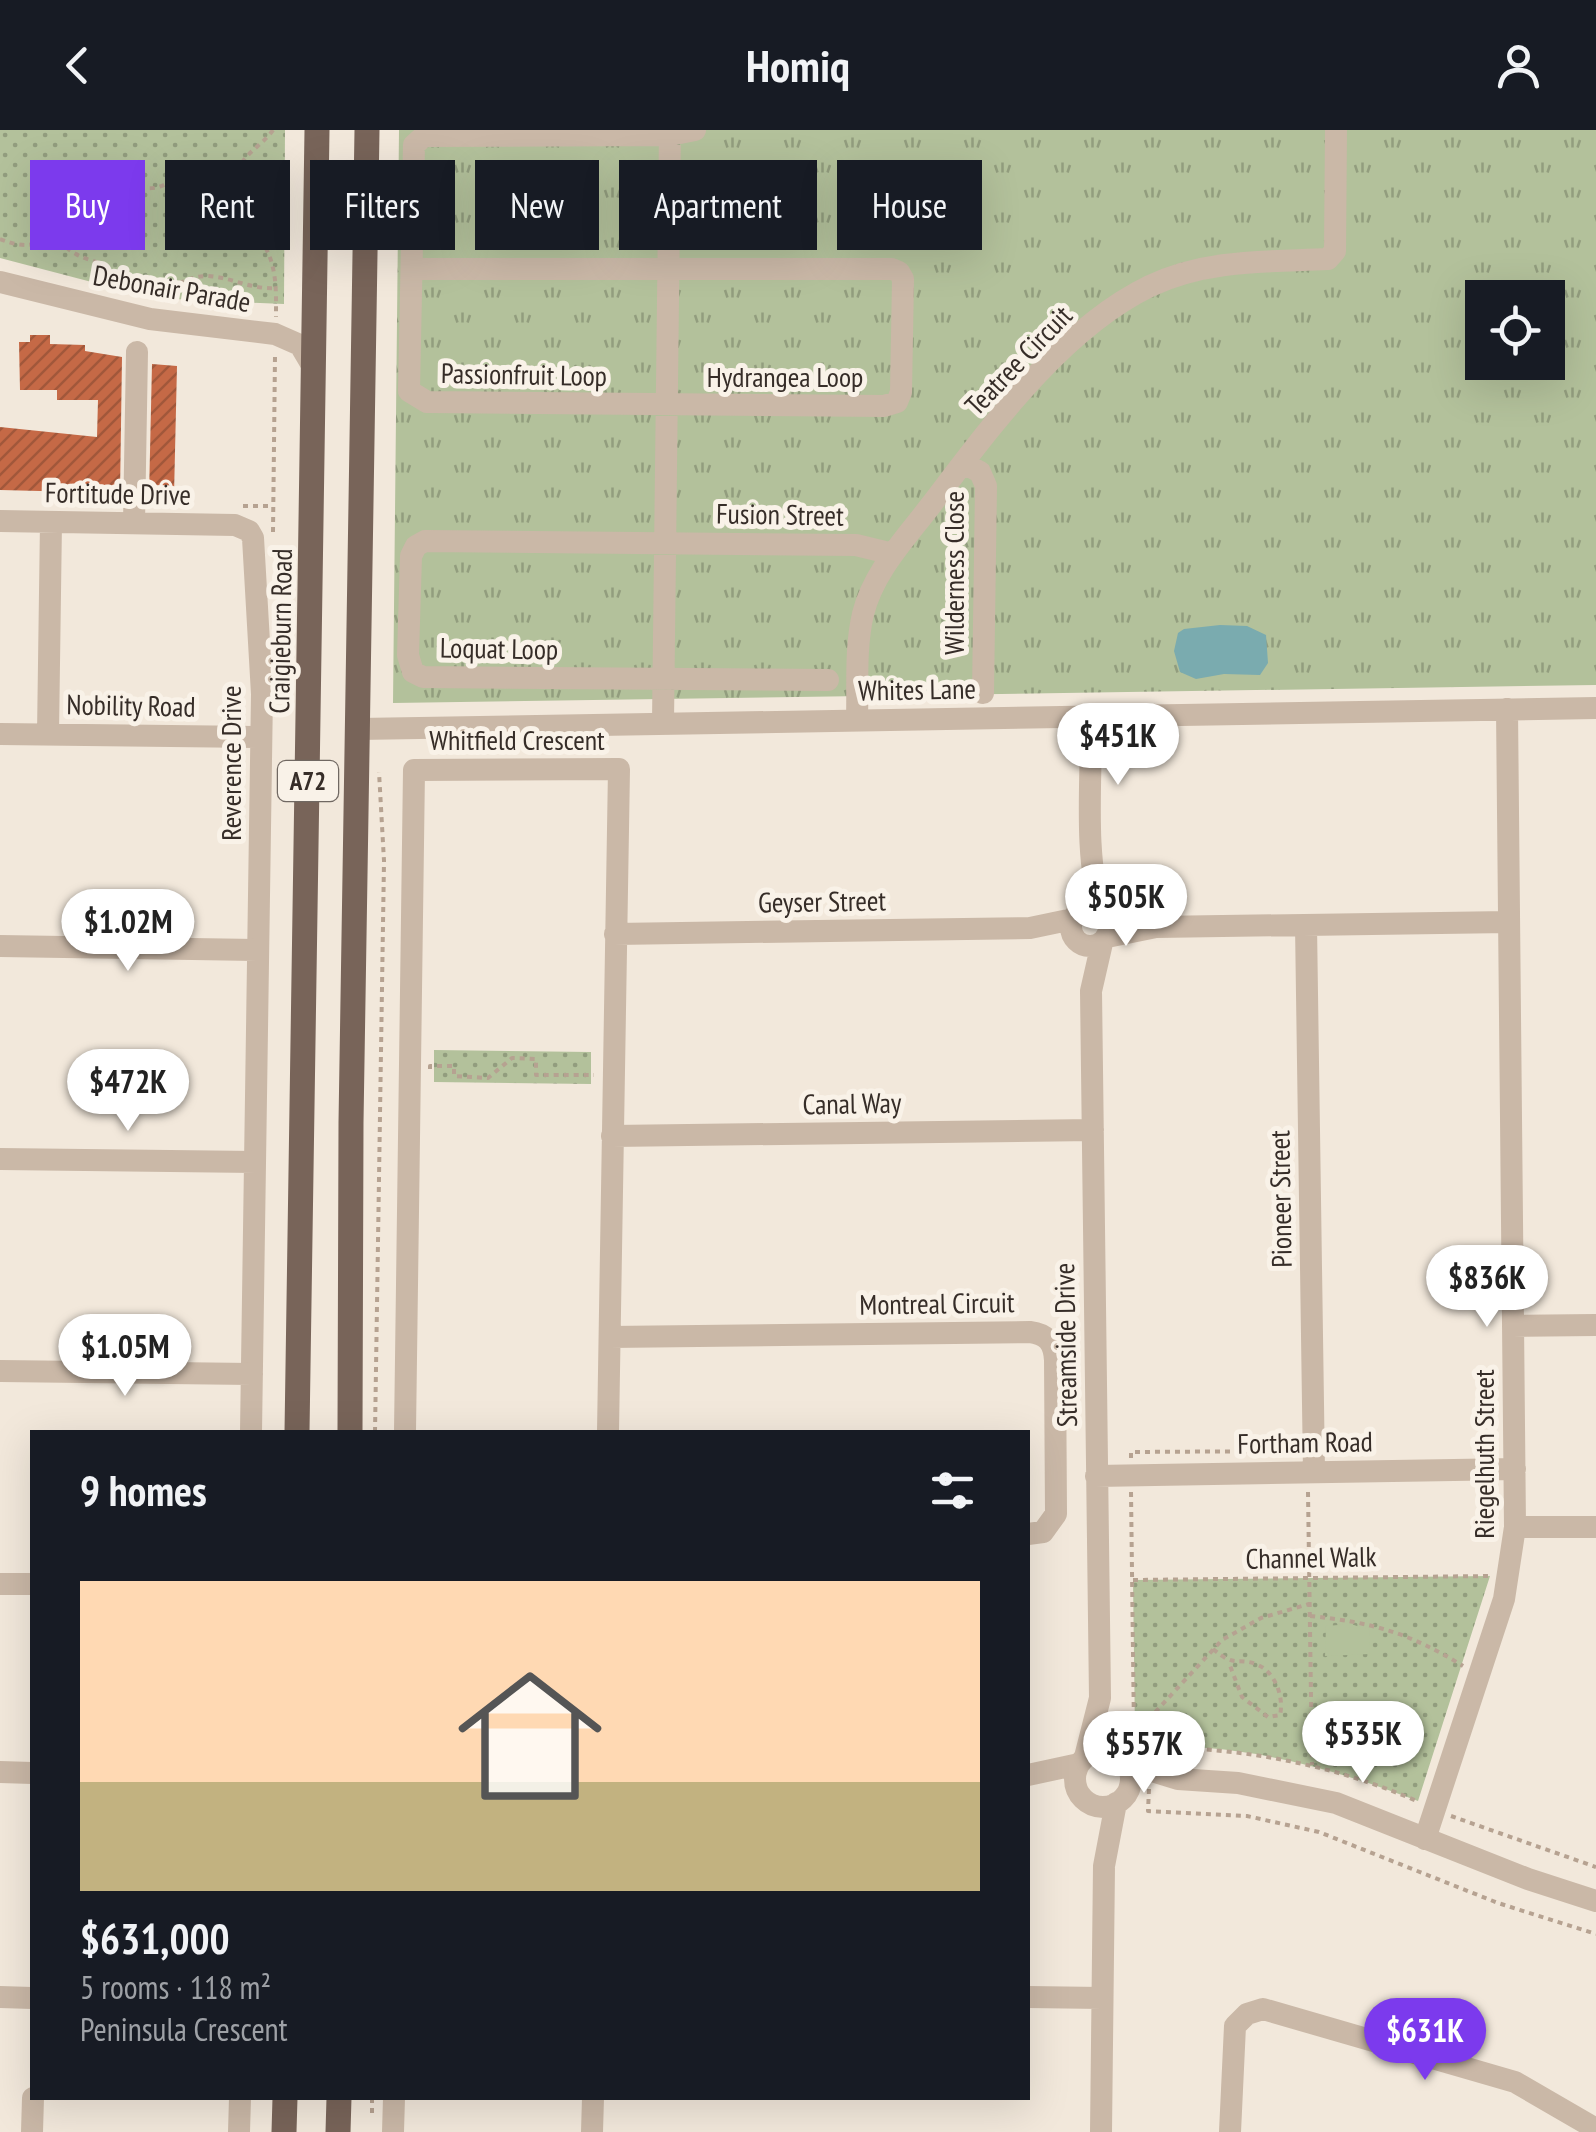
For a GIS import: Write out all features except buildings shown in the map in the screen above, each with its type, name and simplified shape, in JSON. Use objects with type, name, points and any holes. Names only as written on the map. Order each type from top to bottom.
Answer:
[{"type":"main road","name":"Craigieburn Road","points":[[297,1430],[317,130]]},
{"type":"main road","name":"A72","points":[[350,1430],[366,130]]},
{"type":"main road","points":[[284,2132],[285,2100]]},
{"type":"main road","points":[[338,2132],[339,2100]]},
{"type":"street","name":"Passionfruit Loop","points":[[666,406],[427,402],[409,391],[414,146],[424,136],[695,130]]},
{"type":"street","name":"Teatree Circuit","points":[[857,720],[858,652],[864,612],[893,554],[963,463],[1040,371],[1099,319],[1148,287],[1216,264],[1328,259],[1336,251],[1336,130]]},
{"type":"street","points":[[663,724],[670,133]]},
{"type":"street","points":[[412,269],[666,270]]},
{"type":"street","name":"Hydrangea Loop","points":[[666,270],[892,269],[903,278],[901,392],[897,402],[884,406],[666,406]]},
{"type":"street","name":"Debonair Parade","points":[[0,282],[150,319],[275,334]]},
{"type":"street","points":[[275,334],[302,322],[314,305]]},
{"type":"street","points":[[275,334],[300,345],[314,367]]},
{"type":"street","points":[[134,523],[137,352]]},
{"type":"street","name":"Wilderness Close","points":[[963,463],[980,472],[986,486],[983,693]]},
{"type":"street","name":"Fortitude Drive","points":[[0,521],[235,524]]},
{"type":"street","points":[[48,734],[51,522]]},
{"type":"street","name":"Reverence Drive","points":[[235,524],[249,532],[254,545],[261,737],[251,1430]]},
{"type":"street","name":"Loquat Loop","points":[[664,543],[425,541],[416,546],[411,556],[408,655],[414,672],[423,677],[664,680]]},
{"type":"street","name":"Fusion Street","points":[[664,543],[856,546],[893,554]]},
{"type":"street","points":[[664,680],[828,680]]},
{"type":"street","name":"Whites Lane","points":[[358,728],[1596,708]]},
{"type":"street","name":"Riegelhuth Street","points":[[1426,1838],[1504,1599],[1515,1527],[1507,709]]},
{"type":"street","name":"Streamside Drive","points":[[1091,716],[1100,1698],[1118,1758],[1130,1771],[1104,1797],[1076,1772],[1100,1698]]},
{"type":"street","name":"Nobility Road","points":[[0,734],[261,737]]},
{"type":"street","name":"Whitfield Crescent","points":[[406,1430],[414,770],[620,769],[608,1430]]},
{"type":"street","name":"Geyser Street","points":[[615,934],[1508,922]]},
{"type":"street","name":"Pioneer Street","points":[[1304,1472],[1306,925]]},
{"type":"street","points":[[0,946],[258,950]]},
{"type":"street","name":"Canal Way","points":[[612,1136],[1093,1130]]},
{"type":"street","points":[[0,1158],[255,1162]]},
{"type":"street","points":[[1513,1326],[1596,1324]]},
{"type":"street","name":"Montreal Circuit","points":[[610,1337],[1038,1333],[1049,1340],[1054,1351],[1056,1514],[1044,1532],[1030,1534]]},
{"type":"street","points":[[0,1371],[252,1374]]},
{"type":"street","name":"Fortham Road","points":[[1096,1476],[1516,1469]]},
{"type":"street","points":[[1515,1527],[1596,1526]]},
{"type":"street","points":[[0,1584],[30,1584]]},
{"type":"street","points":[[1030,1776],[1102,1751],[1178,1779],[1290,1791],[1336,1804],[1528,1880],[1596,1901]]},
{"type":"street","points":[[0,1772],[30,1772]]},
{"type":"street","points":[[1030,1778],[1104,1797],[1178,1779]]},
{"type":"street","points":[[1101,2132],[1104,1797]]},
{"type":"street","points":[[0,1997],[30,1998]]},
{"type":"street","points":[[1030,1998],[1102,1998]]},
{"type":"street","points":[[1230,2132],[1235,2026],[1247,2014],[1263,2009],[1515,2082],[1596,2129]]},
{"type":"street","points":[[32,2132],[33,2100]]},
{"type":"street","points":[[239,2132],[240,2100]]},
{"type":"street","points":[[393,2132],[394,2100]]},
{"type":"street","points":[[592,2132],[593,2100]]},
{"type":"path","points":[[0,239],[30,246]]},
{"type":"path","points":[[69,250],[103,265],[134,293],[153,293],[203,276],[229,278],[261,289],[276,288]]},
{"type":"path","points":[[375,1430],[384,861]]},
{"type":"path","points":[[430,1076],[430,1066],[454,1066],[454,1076],[488,1078],[512,1058],[536,1058],[536,1075],[594,1075]]},
{"type":"path","points":[[1309,1604],[1261,1618],[1222,1640],[1134,1734],[1131,1452],[1295,1450],[1304,1472],[1295,1487],[1308,1487],[1312,1765]]},
{"type":"path","name":"Channel Walk","points":[[1133,1580],[1490,1576],[1492,1564]]},
{"type":"path","points":[[1310,1616],[1380,1626],[1407,1635],[1463,1666]]},
{"type":"path","points":[[1213,1649],[1229,1663],[1242,1697],[1268,1716],[1280,1715],[1283,1702],[1270,1675],[1260,1666],[1229,1663]]},
{"type":"path","points":[[1148,1811],[1247,1816],[1318,1832],[1498,1903],[1596,1934]]},
{"type":"green space","points":[[0,130],[285,130],[285,160],[165,160],[165,250],[284,250],[284,304],[173,299],[126,291],[0,258]]},
{"type":"green space","points":[[399,130],[1596,130],[1596,685],[393,703],[398,250],[455,250],[455,160],[399,160]]},
{"type":"green space","points":[[434,1050],[591,1052],[591,1084],[434,1082]]},
{"type":"green space","points":[[1490,1576],[1418,1801],[1289,1761],[1208,1748],[1160,1747],[1135,1734],[1133,1580]]},
{"type":"green space","points":[[1351,1624],[1369,1630],[1370,1654],[1325,1656],[1326,1626]]},
{"type":"water","points":[[1220,625],[1247,626],[1266,635],[1268,663],[1260,675],[1224,674],[1196,679],[1180,672],[1174,651],[1178,633]]}]
